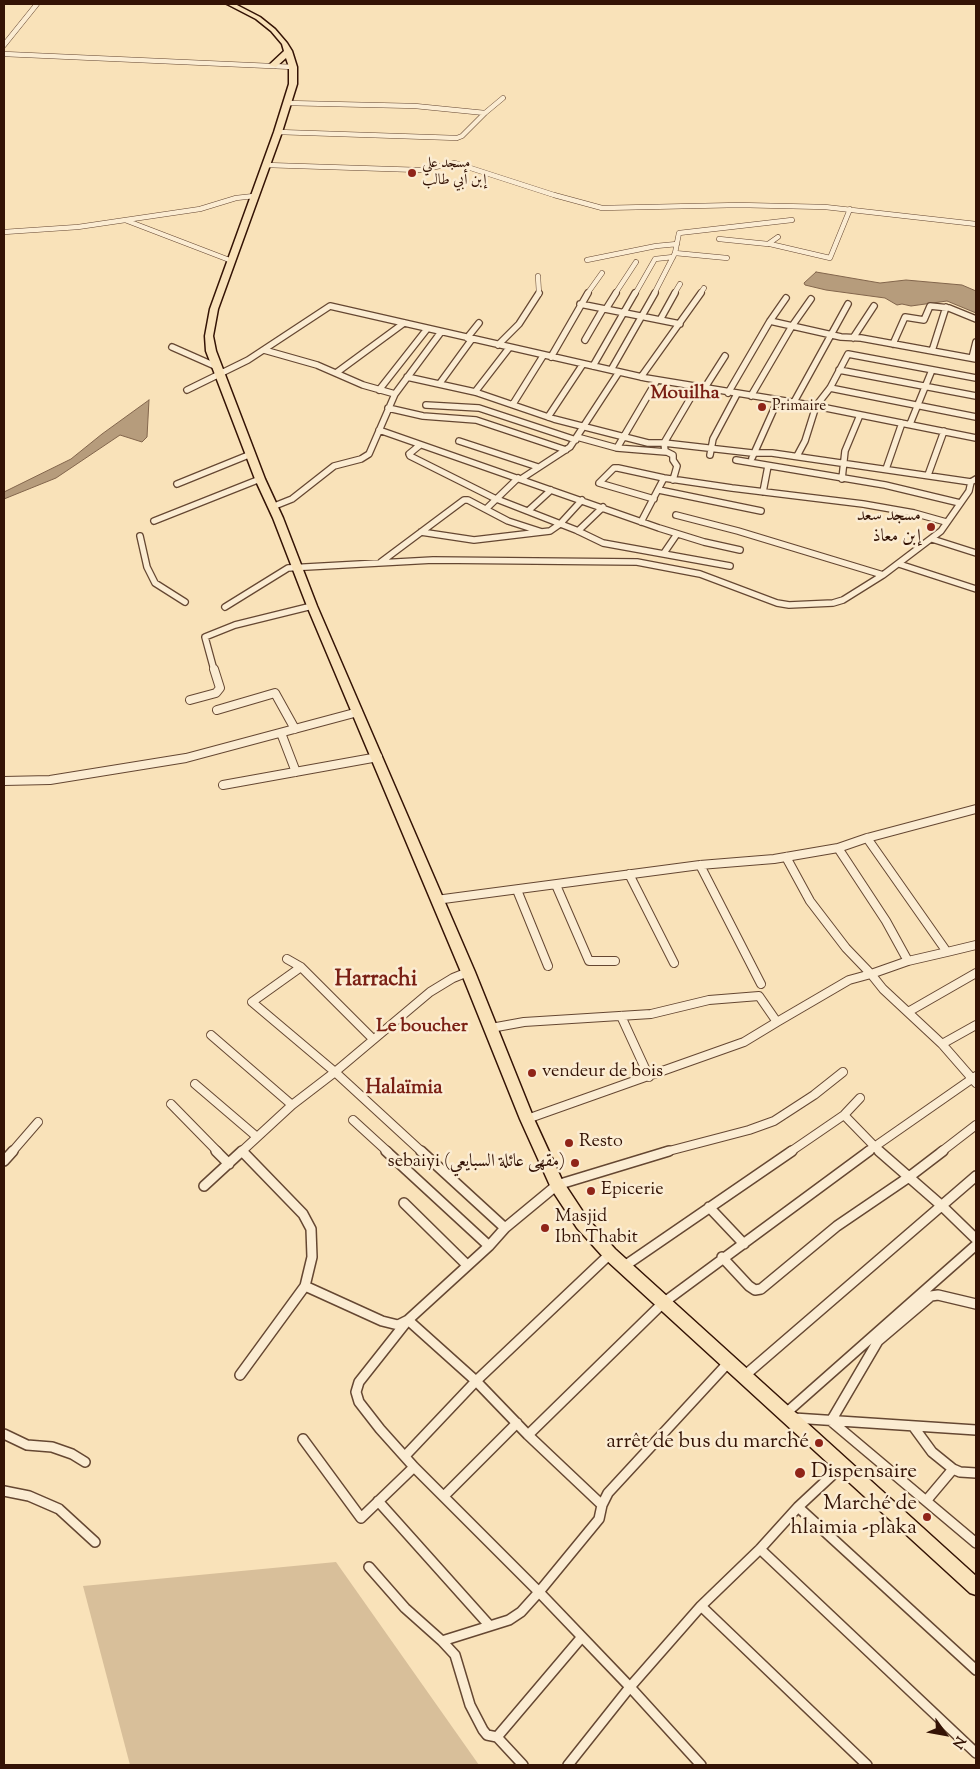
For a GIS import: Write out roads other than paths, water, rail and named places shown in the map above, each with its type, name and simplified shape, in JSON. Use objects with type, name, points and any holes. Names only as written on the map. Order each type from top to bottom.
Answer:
[{"type":"main road","points":[[230,4],[258,18],[273,30],[285,44],[292,62],[293,84],[278,132],[214,309],[210,329],[211,351],[312,606],[378,757],[527,1119],[557,1185],[582,1223],[610,1254],[976,1587]]},
{"type":"main road","points":[[272,65],[283,58],[292,62]]},
{"type":"main road","points":[[272,65],[292,62]]},
{"type":"street","points":[[4,46],[37,4]]},
{"type":"street","points":[[4,54],[172,63],[272,65]]},
{"type":"street","points":[[278,132],[456,138],[462,136],[502,98]]},
{"type":"street","points":[[287,103],[414,106],[485,113]]},
{"type":"street","points":[[266,165],[420,170],[455,163],[554,195],[602,208],[739,205],[850,209],[976,224]]},
{"type":"street","points":[[4,232],[78,227],[200,209],[236,198],[254,196]]},
{"type":"street","points":[[719,238],[770,244],[830,258],[836,249],[850,209]]},
{"type":"street","points":[[125,220],[232,261]]},
{"type":"street","points":[[610,370],[674,255],[678,235],[681,233],[716,231],[792,220]]},
{"type":"street","points":[[770,244],[778,237]]},
{"type":"street","points":[[587,260],[656,246],[677,244]]},
{"type":"street","points":[[593,366],[655,260],[674,255],[727,258]]},
{"type":"street","points":[[585,340],[636,262]]},
{"type":"street","points":[[551,357],[580,304],[602,272]]},
{"type":"street","points":[[498,345],[519,324],[539,294],[538,276]]},
{"type":"street","points":[[660,320],[680,284]]},
{"type":"street","points":[[641,377],[704,288]]},
{"type":"street","points":[[728,393],[770,321],[786,298]]},
{"type":"street","points":[[751,396],[792,326],[811,299]]},
{"type":"street","points":[[580,304],[680,324]]},
{"type":"street","points":[[794,402],[848,304]]},
{"type":"street","points":[[186,390],[217,370],[264,350],[330,306],[641,377],[728,393],[816,406],[976,438]]},
{"type":"street","points":[[854,338],[874,306]]},
{"type":"street","points":[[893,344],[904,317],[924,320],[930,306],[946,307],[976,319]]},
{"type":"street","points":[[932,351],[946,307]]},
{"type":"street","points":[[770,321],[831,334],[974,359],[976,342]]},
{"type":"street","points":[[336,373],[404,323]]},
{"type":"street","points":[[440,383],[479,323]]},
{"type":"street","points":[[379,390],[428,329]]},
{"type":"street","points":[[272,507],[292,498],[334,466],[360,459],[369,454],[395,394],[442,332]]},
{"type":"street","points":[[172,347],[217,370]]},
{"type":"street","points":[[475,392],[509,348]]},
{"type":"street","points":[[264,350],[395,394]]},
{"type":"street","points":[[797,456],[805,441],[816,406],[830,388],[847,356],[851,354],[976,378]]},
{"type":"street","points":[[513,404],[543,356]]},
{"type":"street","points":[[704,389],[725,356]]},
{"type":"street","points":[[548,417],[583,364]]},
{"type":"street","points":[[839,370],[976,396]]},
{"type":"street","points":[[910,424],[932,370]]},
{"type":"street","points":[[486,509],[520,479],[566,450],[577,439],[619,372]]},
{"type":"street","points":[[224,607],[288,568],[433,560],[637,562],[700,574],[777,603],[789,605],[833,603],[843,600],[883,575],[932,539],[941,531],[969,491],[974,480],[797,456],[710,452],[664,443],[648,443],[584,428],[475,392],[407,377]]},
{"type":"street","points":[[617,448],[625,438],[657,380]]},
{"type":"street","points":[[666,452],[664,443],[697,387]]},
{"type":"street","points":[[830,388],[976,416]]},
{"type":"street","points":[[710,452],[737,394]]},
{"type":"street","points":[[751,462],[752,453],[778,400]]},
{"type":"street","points":[[426,405],[479,408],[577,439],[617,448],[666,452],[673,455],[672,460],[677,466],[673,480]]},
{"type":"street","points":[[388,408],[423,416],[476,420],[566,450]]},
{"type":"street","points":[[842,479],[845,451],[860,415]]},
{"type":"street","points":[[886,469],[902,423]]},
{"type":"street","points":[[380,430],[604,507],[641,522],[677,534],[740,550]]},
{"type":"street","points":[[928,475],[944,431]]},
{"type":"street","points":[[459,441],[538,468]]},
{"type":"street","points":[[420,445],[408,454],[497,498],[608,544],[664,552],[730,566]]},
{"type":"street","points":[[177,484],[251,454]]},
{"type":"street","points":[[736,460],[914,491],[960,503]]},
{"type":"street","points":[[763,492],[768,466]]},
{"type":"street","points":[[654,499],[599,483],[616,468],[673,480],[880,507],[914,513],[946,522]]},
{"type":"street","points":[[154,522],[260,478]]},
{"type":"street","points":[[641,522],[664,478]]},
{"type":"street","points":[[528,511],[551,490]]},
{"type":"street","points":[[659,490],[761,511]]},
{"type":"street","points":[[382,562],[464,500],[515,523],[542,532]]},
{"type":"street","points":[[422,532],[474,540],[553,530],[582,500]]},
{"type":"street","points":[[578,531],[604,507]]},
{"type":"street","points":[[676,515],[738,531],[883,575]]},
{"type":"street","points":[[664,552],[677,534]]},
{"type":"street","points":[[140,536],[147,567],[155,583],[185,602]]},
{"type":"street","points":[[932,539],[976,553]]},
{"type":"street","points":[[899,564],[976,589]]},
{"type":"street","points":[[190,700],[216,693],[220,688],[204,639],[205,636],[235,626],[312,606]]},
{"type":"street","points":[[217,710],[275,693],[295,730]]},
{"type":"street","points":[[4,781],[50,780],[186,758],[358,712]]},
{"type":"street","points":[[281,734],[296,772]]},
{"type":"street","points":[[223,785],[378,757]]},
{"type":"street","points":[[436,900],[629,874],[786,857],[838,848],[867,838],[976,809]]},
{"type":"street","points":[[867,838],[947,952]]},
{"type":"street","points":[[838,848],[886,921],[908,961]]},
{"type":"street","points":[[528,1435],[663,1304],[722,1258],[744,1244],[874,1147],[975,1079],[942,1044],[883,989],[846,948],[810,901],[786,857]]},
{"type":"street","points":[[700,866],[762,984]]},
{"type":"street","points":[[629,874],[674,963]]},
{"type":"street","points":[[556,885],[589,961],[615,961]]},
{"type":"street","points":[[518,890],[548,966]]},
{"type":"street","points":[[527,1119],[744,1042],[849,980],[908,961],[976,945]]},
{"type":"street","points":[[287,959],[302,967],[374,1039]]},
{"type":"street","points":[[302,967],[252,1002],[335,1072],[505,1228]]},
{"type":"street","points":[[204,1186],[292,1106],[430,992],[453,978],[468,972]]},
{"type":"street","points":[[908,1012],[976,973]]},
{"type":"street","points":[[491,1028],[524,1022],[651,1014],[709,1000],[759,996],[777,1022]]},
{"type":"street","points":[[620,1016],[649,1077]]},
{"type":"street","points":[[942,1044],[976,1025]]},
{"type":"street","points":[[210,1035],[292,1106]]},
{"type":"street","points":[[701,1765],[539,1592],[414,1467],[359,1402],[356,1392],[359,1382],[408,1320],[489,1246],[505,1228],[557,1185],[631,1161],[774,1121],[814,1095],[843,1072]]},
{"type":"street","points":[[195,1084],[257,1137]]},
{"type":"street","points":[[623,1266],[844,1115],[860,1098]]},
{"type":"street","points":[[171,1104],[229,1164]]},
{"type":"street","points":[[844,1115],[874,1147],[942,1206],[976,1239]]},
{"type":"street","points":[[353,1120],[489,1246]]},
{"type":"street","points":[[4,1161],[38,1122]]},
{"type":"street","points":[[722,1258],[749,1286],[755,1290],[761,1289],[838,1226],[909,1177],[976,1125]]},
{"type":"street","points":[[240,1375],[305,1286],[312,1257],[311,1229],[292,1201],[242,1151]]},
{"type":"street","points":[[744,1377],[976,1176]]},
{"type":"street","points":[[404,1203],[468,1265]]},
{"type":"street","points":[[710,1207],[744,1244]]},
{"type":"street","points":[[789,1415],[976,1244]]},
{"type":"street","points":[[405,1456],[476,1381],[610,1254]]},
{"type":"street","points":[[305,1286],[382,1321],[398,1325],[408,1320]]},
{"type":"street","points":[[831,1421],[878,1341],[931,1296],[938,1295],[976,1304]]},
{"type":"street","points":[[408,1320],[476,1381],[528,1435],[602,1504]]},
{"type":"street","points":[[442,1641],[509,1620],[515,1616],[539,1592],[599,1519],[602,1504],[608,1493],[728,1363]]},
{"type":"street","points":[[789,1415],[831,1421],[976,1430]]},
{"type":"street","points":[[831,1421],[976,1543]]},
{"type":"street","points":[[444,1496],[517,1423]]},
{"type":"street","points":[[913,1426],[932,1452],[953,1469],[960,1472],[976,1473]]},
{"type":"street","points":[[4,1434],[27,1445],[52,1447],[72,1454],[85,1462]]},
{"type":"street","points":[[303,1439],[361,1518],[414,1467]]},
{"type":"street","points":[[568,1765],[630,1687],[701,1606],[760,1549],[798,1507],[842,1466]]},
{"type":"street","points":[[926,1501],[953,1469]]},
{"type":"street","points":[[4,1492],[29,1496],[59,1509],[95,1542]]},
{"type":"street","points":[[378,1501],[489,1625]]},
{"type":"street","points":[[798,1507],[976,1670]]},
{"type":"street","points":[[760,1549],[976,1754]]},
{"type":"street","points":[[369,1567],[405,1608],[455,1655],[470,1706],[483,1730],[487,1734],[497,1737],[523,1765]]},
{"type":"street","points":[[701,1606],[868,1765]]},
{"type":"street","points":[[497,1737],[581,1638]]},
{"type":"place","name":"مسجد علي إبن أبي طالب","points":[[412,173]]},
{"type":"place","name":"Primaire","points":[[762,407]]},
{"type":"place","name":"مسجد سعد إبن معاذ","points":[[931,527]]},
{"type":"place","name":"vendeur de bois","points":[[532,1073]]},
{"type":"place","name":"Resto","points":[[569,1143]]},
{"type":"place","name":"sebaiyi (مقهى عائلة السبايعي)","points":[[575,1163]]},
{"type":"place","name":"Epicerie","points":[[591,1191]]},
{"type":"place","name":"Masjid Ibn Thabit","points":[[545,1228]]},
{"type":"place","name":"arrêt de bus du marché","points":[[819,1443]]},
{"type":"place","name":"Dispensaire","points":[[800,1473]]},
{"type":"place","name":"Marché de hlaimia -plaka","points":[[927,1517]]},
{"type":"district","name":"Mouilha","points":[[685,395]]},
{"type":"district","name":"Harrachi","points":[[376,981]]},
{"type":"district","name":"Le boucher","points":[[422,1028]]},
{"type":"district","name":"Halaïmia","points":[[404,1090]]}]
